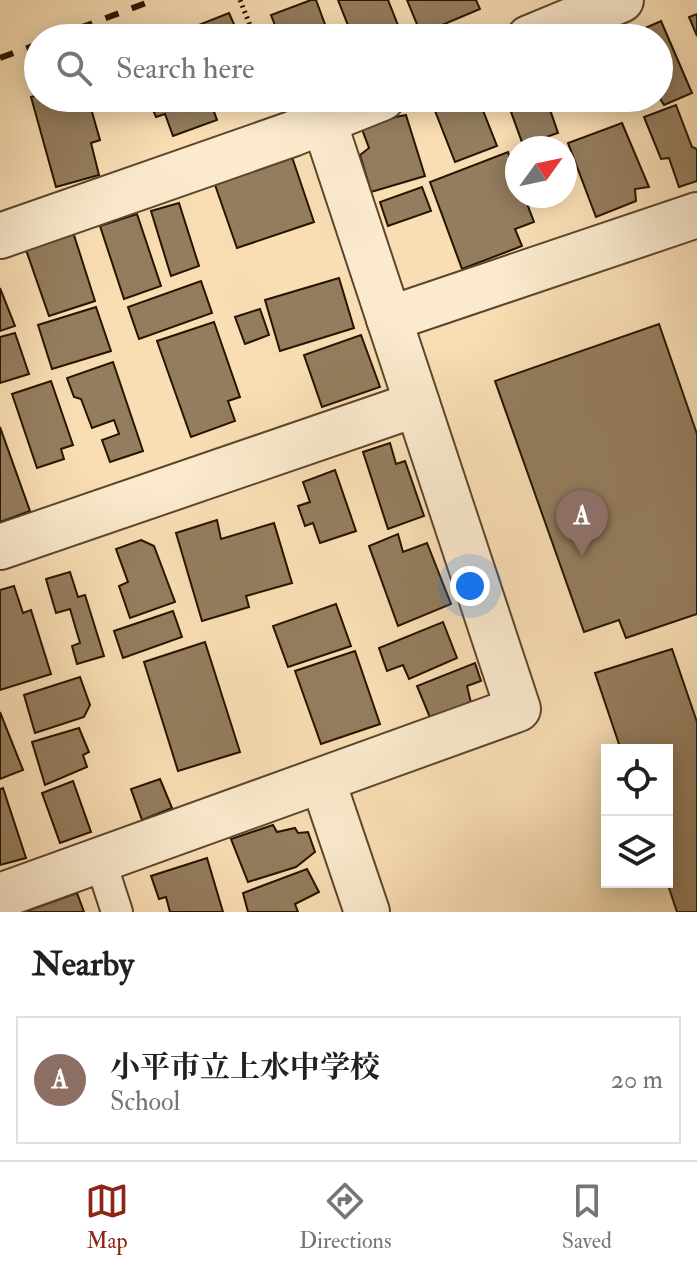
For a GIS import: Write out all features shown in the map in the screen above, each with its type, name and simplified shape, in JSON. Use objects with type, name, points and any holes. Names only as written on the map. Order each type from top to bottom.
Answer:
[{"type":"street","points":[[563,24],[621,0]]},
{"type":"street","points":[[0,236],[348,112]]},
{"type":"street","points":[[0,896],[323,782],[518,709],[324,122]]},
{"type":"street","points":[[389,319],[697,215]]},
{"type":"street","points":[[0,547],[417,404]]},
{"type":"street","points":[[323,782],[367,912]]},
{"type":"lane","points":[[100,860],[117,912]]},
{"type":"path","points":[[240,0],[249,24]]},
{"type":"building","points":[[316,0],[325,24],[275,24],[271,15]]},
{"type":"building","points":[[338,0],[388,0],[397,24],[347,24]]},
{"type":"building","points":[[407,0],[476,0],[480,9],[445,24],[417,24]]},
{"type":"building","points":[[229,13],[234,24],[201,24]]},
{"type":"building","points":[[697,14],[697,36],[689,17]]},
{"type":"building","points":[[673,49],[692,93],[673,101]]},
{"type":"building","points":[[676,105],[692,147],[697,149],[697,181],[679,187],[669,158],[661,159],[644,117],[657,112],[673,112]]},
{"type":"building","points":[[35,112],[92,112],[100,140],[91,143],[99,175],[56,187]]},
{"type":"building","points":[[154,112],[214,112],[217,120],[173,136],[165,114],[156,117]]},
{"type":"building","points":[[435,112],[484,112],[497,146],[455,162]]},
{"type":"building","points":[[511,112],[551,112],[558,133],[520,136]]},
{"type":"building","points":[[406,115],[425,176],[371,192],[360,155],[369,148],[360,124]]},
{"type":"building","points":[[622,123],[649,187],[635,189],[636,201],[596,217],[577,167],[577,140]]},
{"type":"building","points":[[505,153],[505,208],[529,208],[534,222],[515,229],[522,246],[462,269],[430,182]]},
{"type":"building","points":[[292,157],[314,222],[237,248],[214,182]]},
{"type":"building","points":[[422,187],[431,211],[388,226],[380,202]]},
{"type":"building","points":[[179,203],[199,266],[171,276],[151,211]]},
{"type":"building","points":[[137,214],[161,286],[124,299],[100,226]]},
{"type":"building","points":[[73,232],[95,301],[49,316],[25,247]]},
{"type":"building","points":[[339,278],[354,328],[280,351],[265,300]]},
{"type":"building","points":[[201,281],[212,313],[139,339],[128,307]]},
{"type":"building","points":[[0,288],[15,326],[0,331]]},
{"type":"building","points":[[96,307],[111,351],[52,369],[38,325]]},
{"type":"building","points":[[260,309],[269,335],[245,344],[235,317]]},
{"type":"building","points":[[214,322],[240,397],[228,401],[235,421],[191,437],[157,341]]},
{"type":"building","points":[[659,324],[697,434],[697,614],[626,638],[619,620],[584,632],[495,381]]},
{"type":"building","points":[[15,333],[29,374],[0,383],[0,337]]},
{"type":"building","points":[[361,335],[380,387],[322,407],[304,355]]},
{"type":"building","points":[[113,362],[143,451],[110,462],[102,440],[119,434],[114,420],[92,428],[81,399],[74,397],[67,378]]},
{"type":"building","points":[[51,381],[73,445],[61,449],[64,459],[37,468],[12,394]]},
{"type":"building","points":[[0,427],[30,511],[0,522]]},
{"type":"building","points":[[390,443],[396,464],[405,461],[424,516],[388,529],[363,452]]},
{"type":"building","points":[[335,470],[356,531],[320,543],[313,523],[305,526],[298,506],[310,502],[303,482]]},
{"type":"building","points":[[217,520],[221,539],[274,523],[292,583],[246,596],[249,607],[202,621],[176,533]]},
{"type":"building","points":[[398,534],[403,552],[427,543],[451,604],[398,626],[369,546]]},
{"type":"building","points":[[141,540],[154,546],[175,602],[130,618],[119,586],[128,582],[116,549]]},
{"type":"building","points":[[70,572],[78,597],[85,595],[104,656],[77,664],[72,646],[80,643],[70,609],[56,613],[46,579]]},
{"type":"building","points":[[14,586],[23,613],[31,610],[51,674],[0,690],[0,590]]},
{"type":"building","points":[[336,604],[351,646],[288,667],[273,626]]},
{"type":"building","points":[[173,611],[182,637],[123,658],[114,631]]},
{"type":"building","points":[[443,622],[457,658],[409,679],[403,665],[387,671],[379,648]]},
{"type":"building","points":[[205,642],[240,752],[178,771],[144,662]]},
{"type":"building","points":[[672,649],[697,722],[697,912],[677,912],[669,888],[673,888],[673,744],[619,744],[595,673]]},
{"type":"building","points":[[355,651],[380,724],[321,744],[295,671]]},
{"type":"building","points":[[475,663],[481,681],[467,686],[471,703],[431,720],[417,686]]},
{"type":"building","points":[[80,677],[90,705],[84,717],[35,733],[24,695]]},
{"type":"building","points":[[0,712],[23,770],[0,779]]},
{"type":"building","points":[[79,728],[89,752],[83,755],[87,767],[45,785],[32,742]]},
{"type":"building","points":[[160,779],[172,808],[142,820],[131,789]]},
{"type":"building","points":[[73,781],[91,832],[60,843],[42,793]]},
{"type":"building","points":[[3,788],[26,858],[0,865],[0,789]]},
{"type":"building","points":[[273,825],[277,832],[295,828],[298,833],[308,832],[315,852],[296,867],[248,882],[231,839]]},
{"type":"building","points":[[207,858],[223,912],[170,912],[166,897],[159,899],[151,876]]},
{"type":"building","points":[[307,869],[319,892],[295,904],[298,912],[248,912],[243,893]]},
{"type":"building","points":[[77,893],[84,912],[24,912]]},
{"type":"railway","points":[[90,24],[154,0]]},
{"type":"railway","points":[[0,58],[24,49]]},
{"type":"place","name":"小平市立上水中学校","points":[[582,556]]}]
